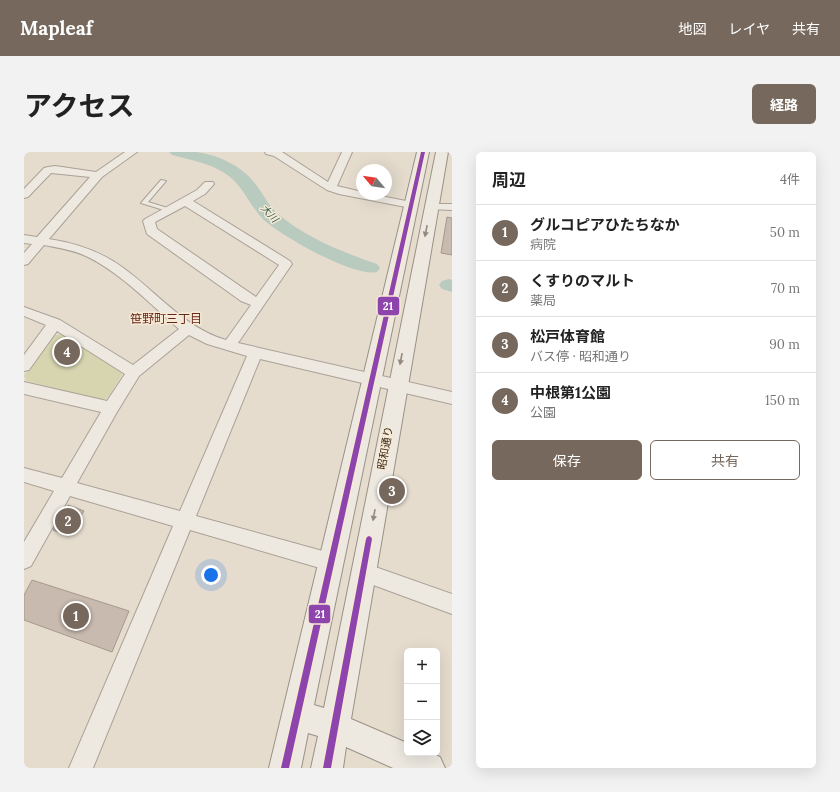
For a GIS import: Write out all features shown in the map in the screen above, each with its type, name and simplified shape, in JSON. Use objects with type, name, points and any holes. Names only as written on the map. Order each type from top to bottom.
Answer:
[{"type":"street","points":[[24,261],[86,186],[98,175],[132,152]]},
{"type":"street","points":[[331,188],[346,152]]},
{"type":"street","name":"昭和通り","points":[[285,768],[371,379],[431,206],[422,152]]},
{"type":"street","name":"昭和通り","points":[[327,768],[364,572],[396,385],[442,152]]},
{"type":"street","points":[[275,153],[331,188],[339,191],[431,206]]},
{"type":"street","points":[[24,195],[48,170],[55,169],[98,175]]},
{"type":"street","points":[[209,184],[201,192],[149,221],[151,231],[246,298],[258,303]]},
{"type":"street","points":[[185,201],[286,264],[229,346]]},
{"type":"street","points":[[24,239],[66,245],[91,254],[104,261],[118,270],[188,329],[199,336],[255,353],[452,398]]},
{"type":"street","points":[[24,311],[55,323],[134,372]]},
{"type":"street","points":[[24,366],[55,323]]},
{"type":"street","points":[[24,560],[111,408],[134,372],[188,329]]},
{"type":"street","points":[[81,768],[255,353]]},
{"type":"street","points":[[24,388],[111,408]]},
{"type":"street","points":[[24,475],[330,562]]},
{"type":"street","points":[[364,572],[452,604]]},
{"type":"street","points":[[297,714],[334,727],[429,768]]},
{"type":"lane","points":[[163,181],[144,202],[169,210]]},
{"type":"shaded area","points":[[63,334],[122,370],[122,375],[108,397],[101,401],[27,381],[24,376],[54,335]]},
{"type":"building","points":[[447,217],[452,218],[452,255],[441,253]]},
{"type":"building","points":[[68,505],[84,511],[69,536],[53,530]]},
{"type":"building","points":[[32,580],[129,611],[112,652],[24,620],[24,595]]},
{"type":"waterway","name":"大川","points":[[177,152],[215,162],[224,166],[247,184],[270,216],[280,224],[318,246],[370,268]]},
{"type":"transit line","name":"21","points":[[285,768],[423,152]]},
{"type":"transit line","name":"21","points":[[327,768],[369,539]]},
{"type":"place","name":"中根第1公園","points":[[67,352]]},
{"type":"place","name":"松戸体育館","points":[[392,491]]},
{"type":"place","name":"くすりのマルト","points":[[68,521]]},
{"type":"place","name":"グルコピアひたちなか","points":[[76,616]]},
{"type":"district","name":"笹野町三丁目","points":[[166,319]]}]
